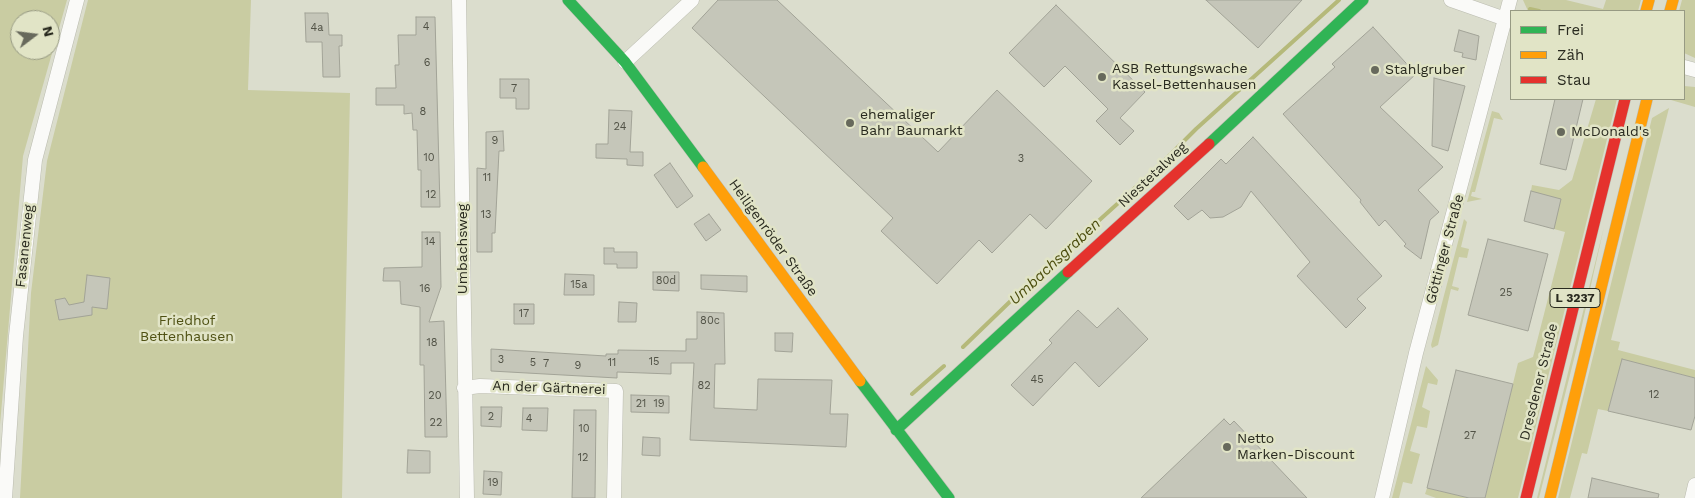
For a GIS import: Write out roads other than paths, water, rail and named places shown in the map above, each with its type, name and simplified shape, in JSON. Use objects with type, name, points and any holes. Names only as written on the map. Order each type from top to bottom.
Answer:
[{"type":"street","name":"Fasanenweg","points":[[5,498],[16,336],[35,160],[77,0]]},
{"type":"street","name":"Umbachsweg","points":[[459,0],[462,84],[464,388],[467,498]]},
{"type":"street","name":"Heiligenröder Straße","points":[[568,0],[626,62],[896,430],[949,498]]},
{"type":"street","points":[[626,62],[692,0]]},
{"type":"street","name":"Niestetalweg","points":[[896,430],[1166,184],[1363,0]]},
{"type":"street","points":[[1451,0],[1508,21]]},
{"type":"street","name":"Göttinger Straße","points":[[1382,498],[1416,353],[1508,21],[1510,0]]},
{"type":"street","name":"Dresdener Straße","points":[[1526,498],[1624,100]]},
{"type":"street","name":"L 3237","points":[[1550,498],[1647,100]]},
{"type":"street","name":"An der Gärtnerei","points":[[464,388],[480,386],[616,391],[614,498]]},
{"type":"street","points":[[1692,498],[1695,485]]},
{"type":"waterway","name":"Umbachsgraben","points":[[1160,165],[1196,129],[1339,0]]},
{"type":"waterway","name":"Umbachsgraben","points":[[1530,9],[1534,10]]},
{"type":"waterway","name":"Umbachsgraben","points":[[963,347],[1021,291],[1147,177]]},
{"type":"waterway","name":"Umbachsgraben","points":[[912,394],[944,366]]},
{"type":"place","name":"Stahlgruber","points":[[1375,70]]},
{"type":"place","name":"ASB Rettungswache Kassel-Bettenhausen","points":[[1102,77]]},
{"type":"place","name":"ehemaliger Bahr Baumarkt","points":[[850,123]]},
{"type":"place","name":"McDonald's","points":[[1561,132]]},
{"type":"place","name":"Netto Marken-Discount","points":[[1227,447]]},
{"type":"park label","name":"Friedhof Bettenhausen","points":[[187,330]]}]
